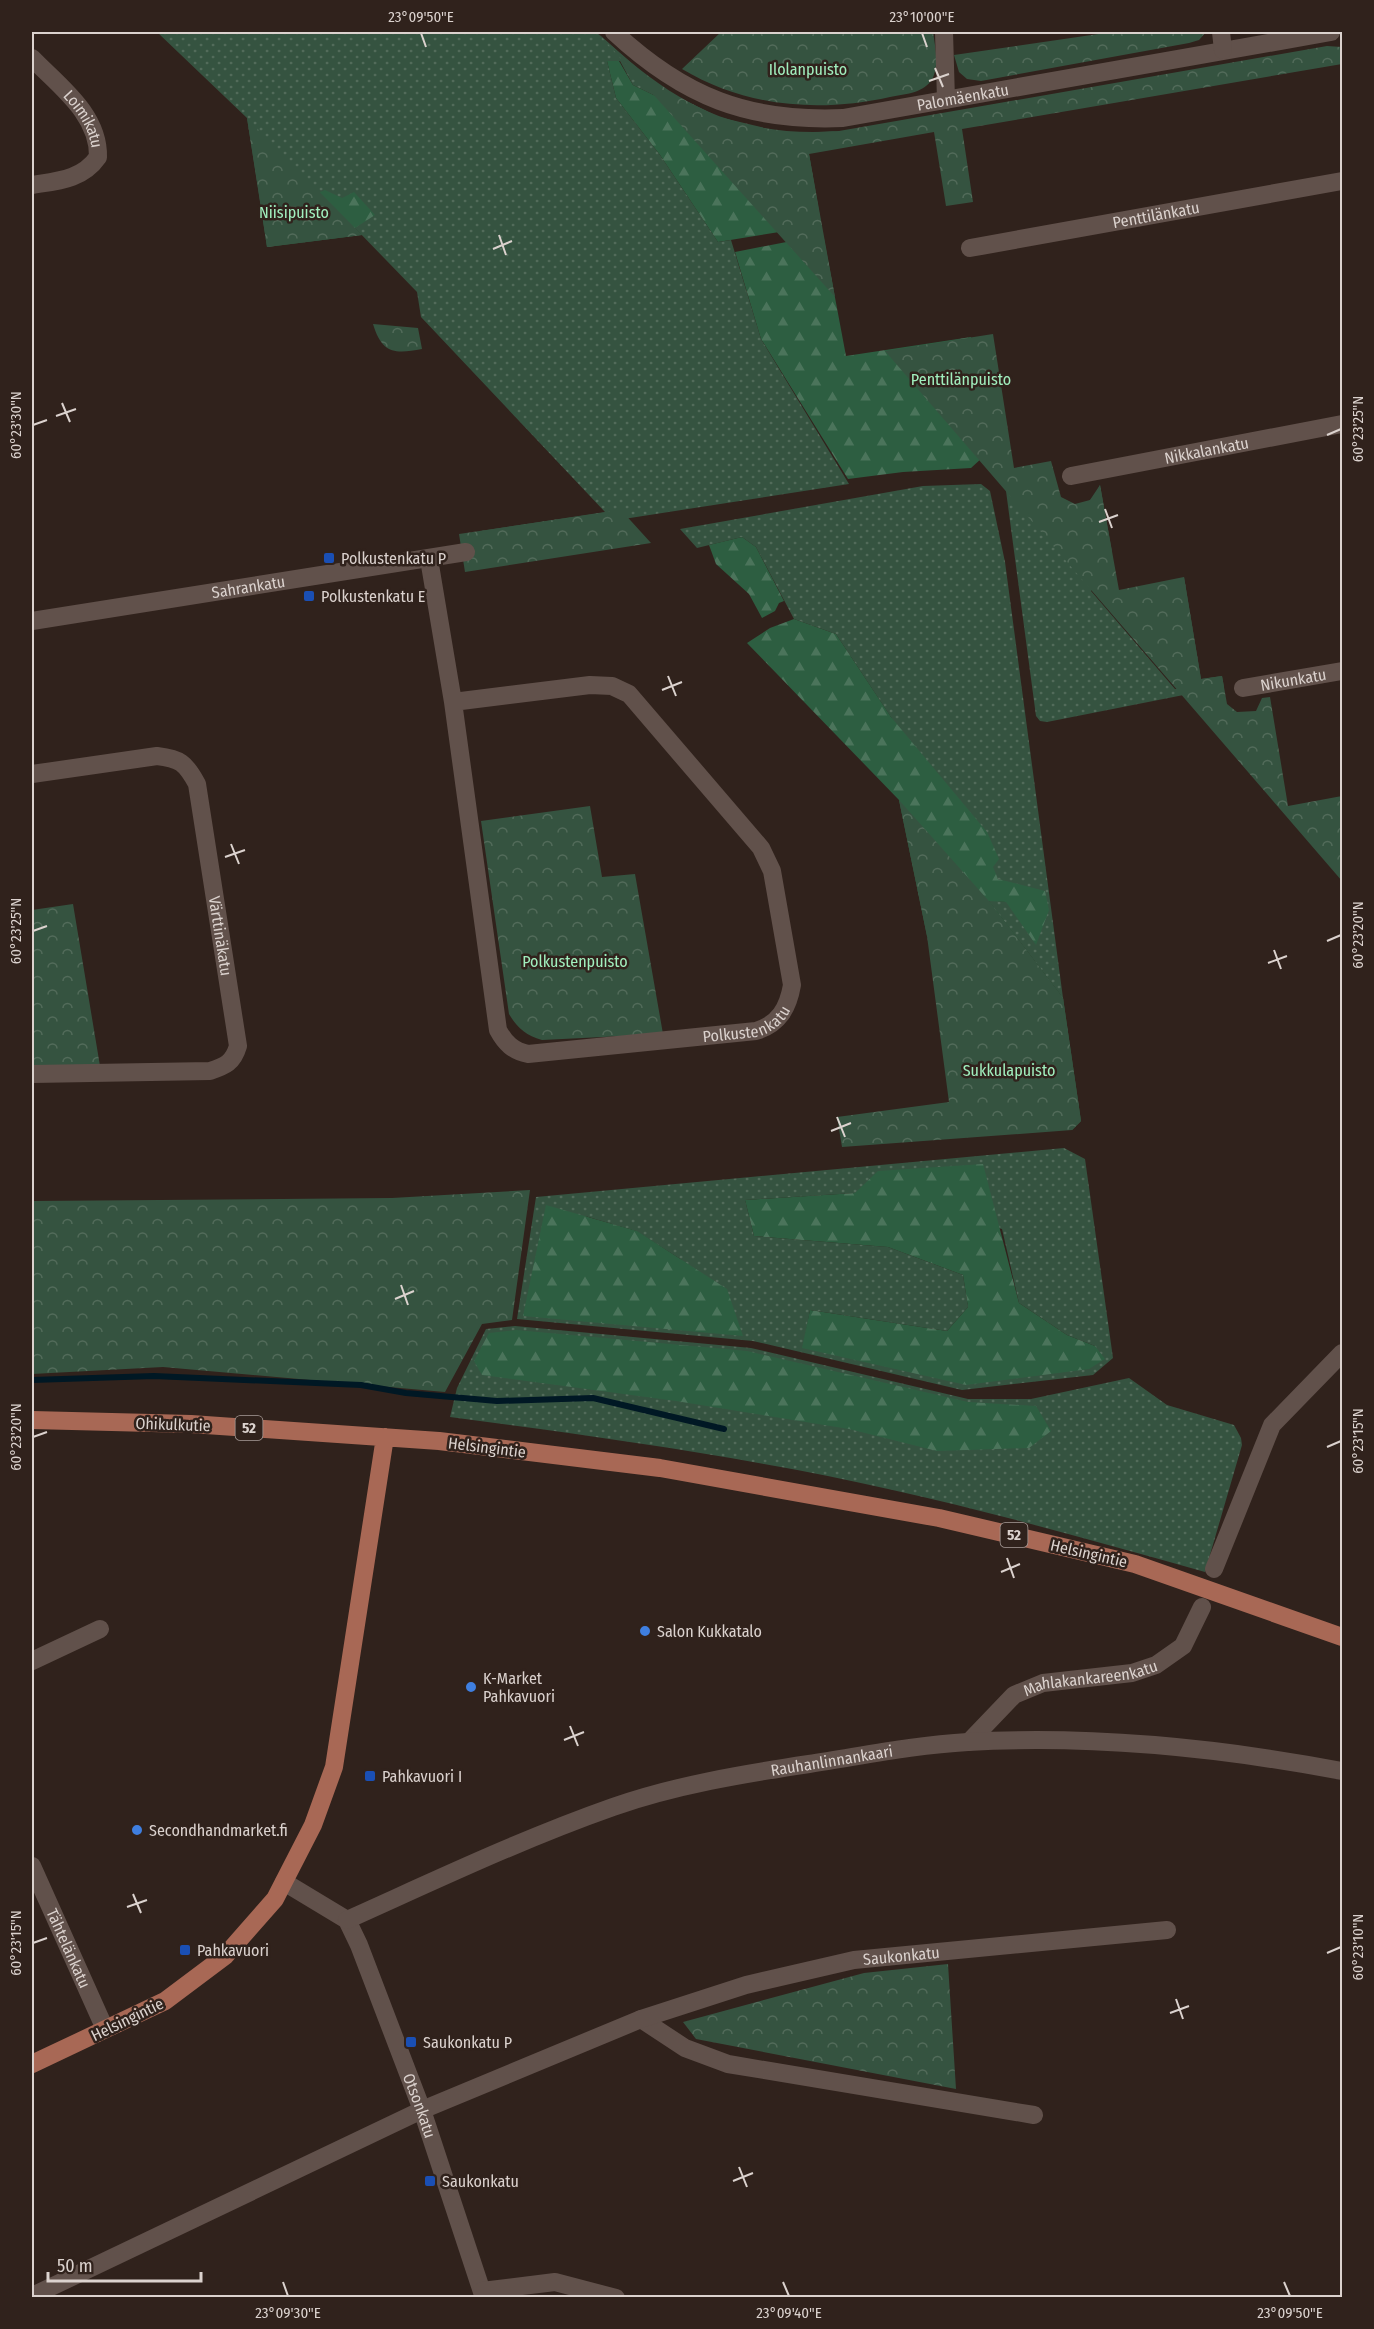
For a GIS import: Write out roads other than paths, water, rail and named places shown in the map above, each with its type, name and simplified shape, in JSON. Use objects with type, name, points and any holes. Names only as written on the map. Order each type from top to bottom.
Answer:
[{"type":"main road","name":"Ohikulkutie","points":[[32,1420],[190,1424],[385,1437]]},
{"type":"main road","name":"Helsingintie","points":[[32,2064],[165,2001],[225,1956],[275,1899],[313,1825],[334,1767],[385,1437],[660,1468],[939,1518],[1135,1564],[1342,1637]]},
{"type":"street","name":"Palomäenkatu","points":[[614,32],[638,54],[687,87],[729,104],[768,116],[801,119],[843,118],[1331,32]]},
{"type":"street","points":[[944,32],[946,100]]},
{"type":"street","points":[[1221,32],[1223,50]]},
{"type":"street","name":"Loimikatu","points":[[32,58],[80,107],[92,125],[98,146],[98,157],[81,174],[68,179],[32,185]]},
{"type":"street","name":"Penttilänkatu","points":[[970,248],[1342,181]]},
{"type":"street","name":"Nikkalankatu","points":[[1071,476],[1342,424]]},
{"type":"street","name":"Sahrankatu","points":[[32,621],[466,552]]},
{"type":"street","name":"Polkustenkatu","points":[[429,559],[453,702],[498,1030],[504,1041],[519,1052],[528,1054],[756,1031],[770,1026],[782,1015],[789,1000],[792,985],[772,871],[761,848],[629,694],[612,686],[590,685],[453,702]]},
{"type":"street","name":"Nikunkatu","points":[[1243,688],[1342,671]]},
{"type":"street","name":"Värttinäkatu","points":[[32,774],[157,756],[177,759],[189,769],[196,784],[238,1046],[235,1056],[228,1065],[210,1071],[32,1074]]},
{"type":"street","points":[[1214,1569],[1272,1425],[1342,1353]]},
{"type":"street","name":"Mahlakankareenkatu","points":[[969,1742],[1014,1695],[1043,1683],[1132,1672],[1156,1665],[1183,1646],[1202,1607]]},
{"type":"street","points":[[32,1661],[100,1629]]},
{"type":"street","name":"Rauhanlinnankaari","points":[[346,1920],[516,1845],[615,1806],[738,1775],[932,1745],[969,1742],[1140,1744],[1258,1755],[1342,1771]]},
{"type":"street","name":"Tähtelänkatu","points":[[32,1866],[105,2030]]},
{"type":"street","points":[[284,1882],[346,1920]]},
{"type":"street","name":"Otsonkatu","points":[[346,1920],[359,1945],[422,2110],[483,2294]]},
{"type":"street","name":"Saukonkatu","points":[[32,2296],[422,2110],[641,2019],[746,1985],[854,1960],[1167,1930]]},
{"type":"street","points":[[641,2019],[685,2048],[728,2064],[1034,2115]]},
{"type":"street","points":[[483,2294],[555,2282],[616,2298]]},
{"type":"waterway","points":[[32,1380],[154,1376],[361,1385],[406,1393],[497,1401],[593,1398],[724,1429]]},
{"type":"place","name":"Polkustenkatu P","points":[[329,558]]},
{"type":"place","name":"Polkustenkatu E","points":[[309,596]]},
{"type":"place","name":"Salon Kukkatalo","points":[[645,1631]]},
{"type":"place","name":"K-Market Pahkavuori","points":[[471,1687]]},
{"type":"place","name":"Pahkavuori I","points":[[370,1776]]},
{"type":"place","name":"Secondhandmarket.fi","points":[[137,1830]]},
{"type":"place","name":"Pahkavuori","points":[[185,1950]]},
{"type":"place","name":"Saukonkatu P","points":[[411,2042]]},
{"type":"place","name":"Saukonkatu","points":[[430,2181]]},
{"type":"park label","name":"Ilolanpuisto","points":[[808,69]]},
{"type":"park label","name":"Niisipuisto","points":[[294,212]]},
{"type":"park label","name":"Penttilänpuisto","points":[[961,379]]},
{"type":"park label","name":"Polkustenpuisto","points":[[575,961]]},
{"type":"park label","name":"Sukkulapuisto","points":[[1009,1070]]}]
